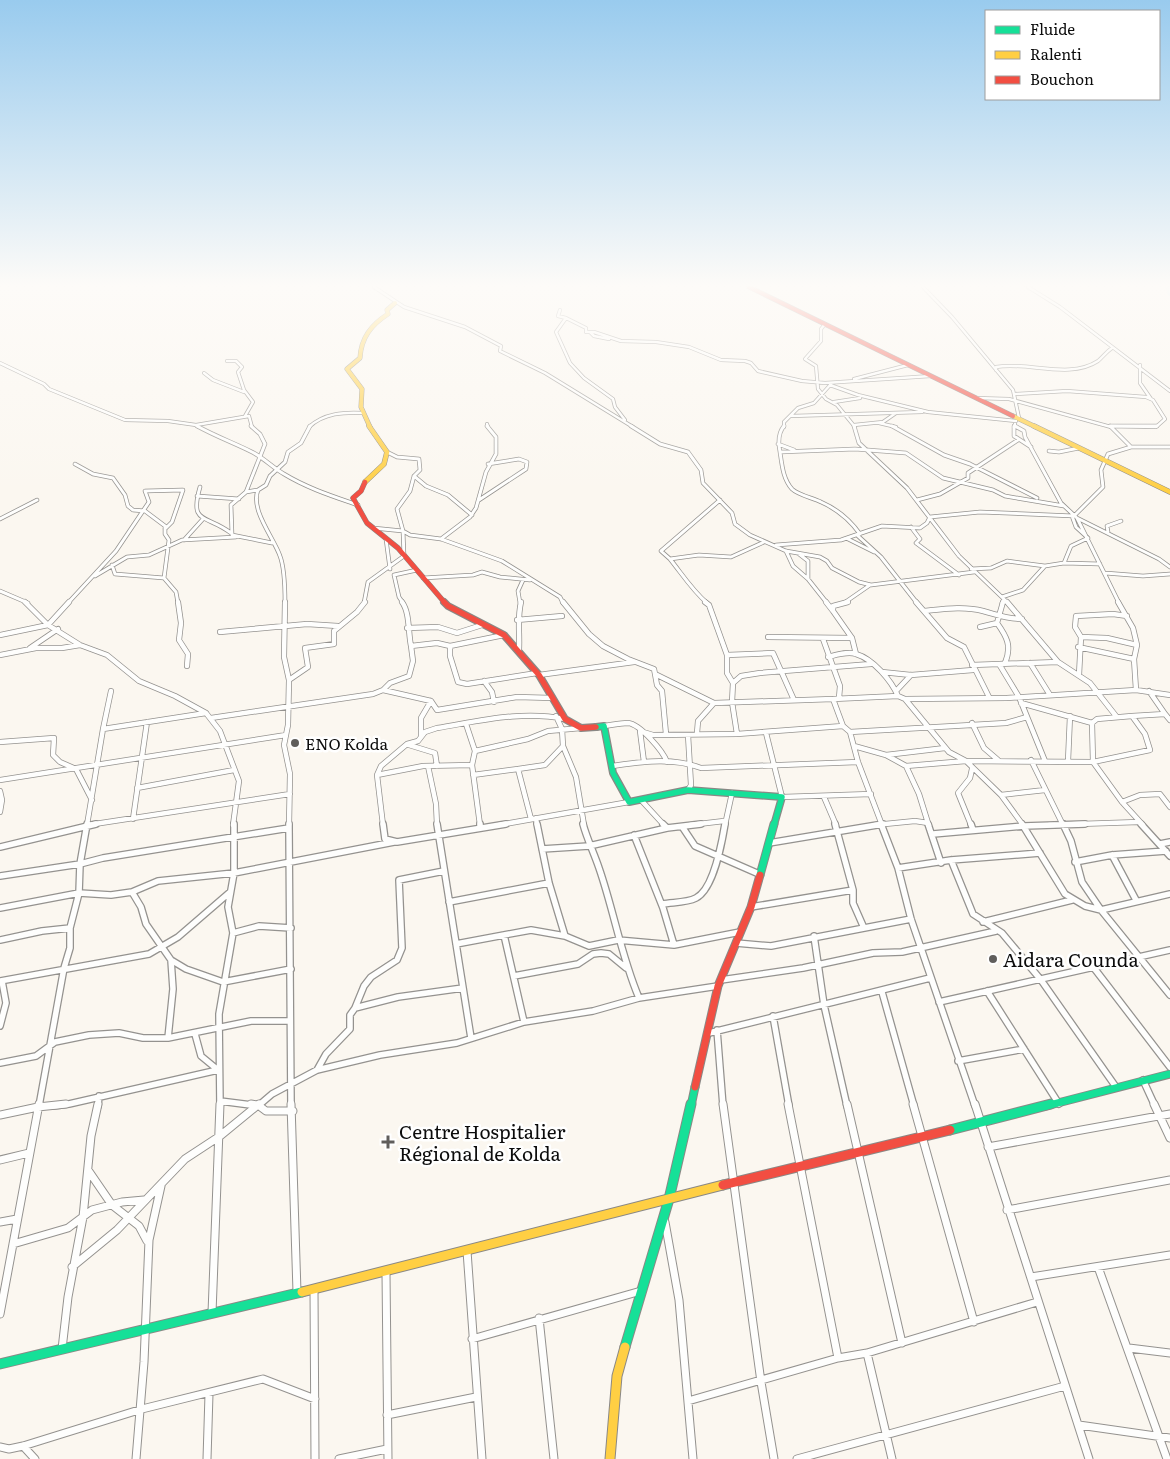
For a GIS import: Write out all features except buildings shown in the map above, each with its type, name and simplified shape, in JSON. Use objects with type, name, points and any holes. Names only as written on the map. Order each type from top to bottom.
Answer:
[{"type":"street","points":[[360,355],[360,358],[347,369],[362,389],[358,397],[374,436],[387,452],[397,457],[419,459],[420,470],[414,476],[410,491],[402,499],[396,510],[403,531],[404,556]]},
{"type":"street","points":[[505,355],[545,372],[660,444],[688,452],[694,463],[703,469],[705,475],[703,483],[735,518],[735,524],[764,542],[786,551],[820,556],[832,568],[859,582],[871,585]]},
{"type":"street","points":[[566,355],[570,363],[584,378],[613,399],[615,407],[624,420]]},
{"type":"street","points":[[709,355],[721,360],[751,363],[758,371],[816,382],[884,381],[914,376],[932,377]]},
{"type":"street","points":[[808,355],[805,359],[816,366],[816,382],[822,394],[834,402],[854,425],[856,440],[900,481],[917,500],[941,534],[952,544],[973,571],[1003,598],[1058,662],[1079,675],[1100,692],[1116,716]]},
{"type":"street","points":[[888,355],[1170,492]]},
{"type":"street","points":[[984,355],[1014,394],[1016,418],[1015,426],[1012,428],[1013,435],[1032,448]]},
{"type":"street","points":[[996,370],[996,367],[1007,365],[1075,368],[1099,360],[1102,355]]},
{"type":"street","points":[[1124,355],[1140,365],[1170,391]]},
{"type":"street","points":[[227,361],[236,361],[241,365],[238,372],[244,392]]},
{"type":"street","points":[[0,363],[44,384],[49,389],[125,420],[145,422],[168,421],[196,426],[249,416],[251,426],[265,441],[246,492],[231,505],[231,533]]},
{"type":"street","points":[[848,381],[908,365]]},
{"type":"street","points":[[977,398],[1016,401],[1094,424],[1156,428],[1165,419],[1141,387],[1138,376],[1140,365]]},
{"type":"street","points":[[204,374],[213,380],[244,392],[254,402],[245,416]]},
{"type":"street","points":[[834,382],[814,403],[798,408],[784,422],[778,444],[783,472],[793,490],[822,502],[851,521],[859,535],[947,638],[964,647],[989,697]]},
{"type":"street","points":[[830,385],[866,398],[928,412]]},
{"type":"street","points":[[1014,394],[1025,395],[1042,391],[1100,392],[1152,400]]},
{"type":"street","points":[[834,402],[866,398]]},
{"type":"street","points":[[879,423],[898,412]]},
{"type":"street","points":[[791,416],[928,412],[1016,418]]},
{"type":"street","points":[[246,492],[255,493],[266,485],[278,468],[285,462],[288,452],[301,443],[303,434],[320,418],[326,414],[363,413]]},
{"type":"street","points":[[854,425],[879,423],[896,427],[944,455],[1049,502]]},
{"type":"street","points":[[441,539],[448,530],[472,515],[479,500],[481,482],[486,477],[488,464],[496,454],[497,442],[487,424]]},
{"type":"street","points":[[197,426],[260,456],[286,475],[323,495],[358,505]]},
{"type":"street","points":[[1015,426],[1024,431],[1025,437],[1064,506],[1088,538],[1109,586],[1133,628],[1137,645],[1134,660],[1136,690]]},
{"type":"street","points":[[1110,426],[1130,446]]},
{"type":"street","points":[[917,500],[940,494],[963,482],[968,478],[968,473],[1018,440]]},
{"type":"street","points":[[778,444],[798,451]]},
{"type":"street","points":[[1074,517],[1090,503],[1091,496],[1103,487],[1100,470],[1107,461],[1108,454],[1130,446],[1159,445],[1170,447]]},
{"type":"street","points":[[1049,451],[1060,452],[1079,448]]},
{"type":"street","points":[[780,452],[865,449],[906,453],[943,478],[974,484],[1005,496],[1064,506]]},
{"type":"street","points":[[387,452],[384,464],[366,480],[361,491],[355,494],[353,498],[364,519],[398,548],[448,606],[504,635],[538,674],[565,719]]},
{"type":"street","points":[[479,500],[526,469],[527,462],[519,459],[488,464]]},
{"type":"street","points":[[75,464],[93,474],[113,478],[125,495],[128,506],[133,510],[145,511],[165,526],[165,534],[169,540],[164,578],[177,594],[176,609],[181,623],[177,638],[180,647],[188,654],[187,666]]},
{"type":"street","points":[[983,464],[994,477]]},
{"type":"street","points":[[414,476],[426,486],[448,495],[472,515]]},
{"type":"street","points":[[968,478],[974,484]]},
{"type":"street","points":[[200,487],[195,508],[202,519],[219,524],[236,537]]},
{"type":"street","points":[[0,635],[48,624],[116,551],[145,511],[149,502],[145,491],[183,490],[172,522],[165,529]]},
{"type":"street","points":[[255,493],[261,518],[280,556],[286,626],[284,657],[289,680],[284,745],[290,774],[291,969],[289,1021],[297,1292]]},
{"type":"street","points":[[197,496],[233,497],[239,499]]},
{"type":"street","points":[[0,519],[37,500]]},
{"type":"street","points":[[720,500],[701,517],[685,527],[661,551],[688,581],[693,591],[709,605],[727,656],[738,734]]},
{"type":"street","points":[[930,517],[980,512],[1074,517],[1159,559],[1170,567]]},
{"type":"street","points":[[775,545],[821,544],[859,535],[867,529],[882,526],[920,528],[930,517]]},
{"type":"street","points":[[92,578],[112,564],[127,557],[149,555],[182,540],[194,531],[202,519]]},
{"type":"street","points":[[1109,533],[1106,528],[1107,526],[1121,521]]},
{"type":"street","points":[[910,526],[920,539],[916,543],[925,551],[944,561],[959,575]]},
{"type":"street","points":[[373,528],[403,531],[410,535],[441,539],[469,548],[483,556],[502,560],[532,581],[560,597],[564,605],[576,616],[587,633],[598,642],[634,662],[654,669],[656,685],[662,691],[666,734]]},
{"type":"street","points":[[182,540],[236,537],[272,543]]},
{"type":"street","points":[[848,538],[877,554]]},
{"type":"street","points":[[1064,563],[1068,548],[1075,542],[1088,538]]},
{"type":"street","points":[[103,729],[147,722],[287,709],[373,694],[383,690],[390,683],[409,676],[413,661],[407,628],[407,609],[399,597],[394,575],[390,568],[386,539]]},
{"type":"street","points":[[670,559],[700,555],[731,556],[764,542]]},
{"type":"street","points":[[786,551],[791,558],[793,566],[808,579],[852,638],[856,654]]},
{"type":"street","points":[[795,553],[807,558],[810,566],[807,571],[808,579]]},
{"type":"street","points":[[289,680],[308,667],[305,648],[334,644],[334,631],[338,626],[350,620],[362,607],[367,596],[368,582],[390,568],[404,556]]},
{"type":"street","points":[[833,611],[833,606],[848,602],[865,587],[871,585],[959,575],[991,568],[1007,561],[1045,566],[1064,563],[1100,564]]},
{"type":"street","points":[[1082,563],[1104,572],[1144,576],[1170,574]]},
{"type":"street","points":[[112,564],[115,574],[164,578]]},
{"type":"street","points":[[1005,662],[1011,651],[1010,644],[997,623],[997,616],[1003,598],[1022,590],[1045,566]]},
{"type":"street","points":[[394,575],[417,570]]},
{"type":"street","points":[[423,578],[451,575],[473,576],[482,572],[500,578],[532,581]]},
{"type":"street","points":[[519,650],[520,629],[517,620],[521,600],[518,591],[523,580]]},
{"type":"street","points":[[0,591],[28,603],[48,624],[80,645],[107,656],[139,681],[175,696],[208,716],[220,731],[238,781],[232,837],[234,873],[228,907],[233,933],[227,971],[223,982],[219,1027],[220,1136],[212,1314]]},
{"type":"street","points":[[924,611],[958,608],[983,612],[1006,619],[1022,619]]},
{"type":"street","points":[[1079,675],[1078,647],[1081,637],[1075,627],[1074,619],[1076,616],[1111,612],[1127,616]]},
{"type":"street","points":[[517,620],[562,616]]},
{"type":"street","points":[[980,626],[997,623]]},
{"type":"street","points":[[407,628],[438,627],[456,633],[482,625]]},
{"type":"street","points":[[220,632],[286,626],[338,626]]},
{"type":"street","points":[[27,650],[58,630]]},
{"type":"street","points":[[411,646],[437,644],[450,646],[504,635]]},
{"type":"street","points":[[768,637],[823,640],[852,638]]},
{"type":"street","points":[[1081,637],[1107,638],[1137,645]]},
{"type":"street","points":[[823,640],[840,686],[838,698]]},
{"type":"street","points":[[0,655],[27,650],[80,645]]},
{"type":"street","points":[[450,646],[450,656],[458,682],[467,684],[634,662]]},
{"type":"street","points":[[1078,647],[1134,660]]},
{"type":"street","points":[[727,656],[773,653],[794,700]]},
{"type":"street","points":[[828,657],[841,654],[856,654],[882,672],[897,693],[905,699],[929,726],[947,750],[966,761],[1001,796],[1024,826],[1072,900]]},
{"type":"street","points":[[882,672],[911,675],[1005,662],[1058,662]]},
{"type":"street","points":[[1030,663],[1050,695]]},
{"type":"street","points":[[732,683],[741,676],[871,664]]},
{"type":"street","points":[[999,664],[1019,697],[1045,761]]},
{"type":"street","points":[[655,674],[714,703],[833,699],[897,693],[911,675]]},
{"type":"street","points":[[484,681],[492,692],[494,702]]},
{"type":"street","points":[[662,691],[670,683]]},
{"type":"street","points":[[383,690],[431,701],[437,710],[517,697],[552,698]]},
{"type":"street","points":[[905,699],[1019,697],[1136,690],[1170,695]]},
{"type":"street","points":[[0,1314],[4,1278],[13,1244],[64,968],[70,948],[70,928],[79,893],[80,864],[111,691]]},
{"type":"street","points":[[1150,691],[1170,720]]},
{"type":"street","points":[[833,699],[843,726],[850,732],[858,762],[898,868],[910,919],[922,948],[930,978],[988,1147],[1089,1459]]},
{"type":"street","points":[[422,736],[421,718],[431,701]]},
{"type":"street","points":[[697,733],[698,721],[714,703]]},
{"type":"street","points":[[1021,703],[1092,723]]},
{"type":"street","points":[[1165,714],[1116,716],[1096,719],[1092,723],[1093,762],[1122,802],[1168,854]]},
{"type":"street","points":[[397,842],[385,840],[377,775],[381,766],[407,744],[418,741],[425,732],[437,728],[524,716],[556,716],[581,728]]},
{"type":"street","points":[[556,716],[562,729],[563,746],[576,777],[580,795],[580,811],[589,846],[599,866],[626,968],[639,998]]},
{"type":"street","points":[[1068,761],[1070,716]]},
{"type":"street","points":[[854,746],[886,755],[906,766],[966,761],[1031,760],[1093,762],[1150,750],[1145,734],[1132,716]]},
{"type":"street","points":[[850,732],[1006,723],[1027,717]]},
{"type":"street","points":[[133,819],[147,722]]},
{"type":"street","points":[[466,724],[475,751],[472,765],[480,827]]},
{"type":"street","points":[[475,751],[528,739],[548,731],[634,724],[640,731],[663,748],[667,762]]},
{"type":"street","points":[[972,724],[984,748],[999,761]]},
{"type":"street","points":[[604,726],[612,766],[621,790],[629,802]]},
{"type":"street","points":[[640,731],[653,735],[738,734],[843,726]]},
{"type":"street","points":[[640,731],[644,762]]},
{"type":"street","points":[[610,1459],[617,1376],[670,1199],[720,983],[751,906],[767,843],[782,797],[766,733]]},
{"type":"street","points":[[0,780],[286,735]]},
{"type":"street","points":[[688,735],[691,785],[688,790]]},
{"type":"street","points":[[0,742],[54,738],[53,755],[60,762],[76,769],[92,800]]},
{"type":"street","points":[[407,744],[435,752],[437,766]]},
{"type":"street","points":[[473,775],[545,765],[563,746]]},
{"type":"street","points":[[886,755],[947,750]]},
{"type":"street","points":[[947,750],[947,764]]},
{"type":"street","points":[[1031,760],[1071,841],[1075,862],[1082,882],[1101,910],[1170,995]]},
{"type":"street","points":[[612,766],[644,762],[690,763],[701,768],[858,762]]},
{"type":"street","points":[[377,775],[384,772],[428,766],[472,765]]},
{"type":"street","points":[[428,766],[436,804],[438,836],[471,1038]]},
{"type":"street","points":[[906,766],[919,794],[941,864]]},
{"type":"street","points":[[518,769],[565,936]]},
{"type":"street","points":[[972,769],[970,778],[958,793],[973,830]]},
{"type":"street","points":[[137,788],[234,770]]},
{"type":"street","points":[[0,908],[79,893],[111,895],[132,892],[158,881],[234,873],[688,790],[782,797],[871,794]]},
{"type":"street","points":[[1001,796],[1045,790]]},
{"type":"street","points":[[0,791],[2,800],[0,812]]},
{"type":"street","points":[[662,904],[701,896],[707,890],[718,857],[724,821],[732,793]]},
{"type":"street","points":[[0,847],[88,825],[290,794]]},
{"type":"street","points":[[1122,802],[1140,795],[1160,794],[1170,807]]},
{"type":"street","points":[[824,797],[838,831],[853,890],[853,903],[864,928]]},
{"type":"street","points":[[641,800],[667,828]]},
{"type":"street","points":[[542,849],[589,846],[667,828],[683,828],[724,821]]},
{"type":"street","points":[[767,843],[882,824],[915,821],[928,823]]},
{"type":"street","points":[[933,834],[1024,826],[1139,822]]},
{"type":"street","points":[[0,876],[289,828]]},
{"type":"street","points":[[683,828],[695,846],[718,857],[748,867],[760,874]]},
{"type":"street","points":[[634,835],[662,904],[674,945]]},
{"type":"street","points":[[1160,844],[1170,842]]},
{"type":"street","points":[[898,868],[941,864],[951,860],[1040,853]]},
{"type":"street","points":[[1075,862],[1112,855],[1168,854]]},
{"type":"street","points":[[1112,855],[1136,900]]},
{"type":"street","points":[[951,860],[973,914],[996,931],[1002,933],[1041,980],[1116,1087]]},
{"type":"street","points":[[317,1070],[326,1054],[350,1029],[350,1015],[368,982],[397,960],[402,948],[399,880],[444,871]]},
{"type":"street","points":[[449,902],[549,883]]},
{"type":"street","points":[[751,906],[853,890]]},
{"type":"street","points":[[132,892],[141,907],[146,924],[171,960],[186,969],[223,982],[291,969]]},
{"type":"street","points":[[0,1026],[6,1003],[1,981],[64,968],[150,954],[178,937],[229,893]]},
{"type":"street","points":[[983,922],[1072,900],[1101,910],[1136,900],[1170,894]]},
{"type":"street","points":[[736,942],[762,946],[910,919]]},
{"type":"street","points":[[233,933],[259,926],[291,928]]},
{"type":"street","points":[[0,940],[42,931],[70,928]]},
{"type":"street","points":[[456,944],[531,930],[565,936],[588,946],[618,940],[674,945],[740,932]]},
{"type":"street","points":[[72,1267],[128,1219],[144,1200],[162,1185],[185,1158],[220,1136],[258,1105],[292,1082],[317,1070],[380,1055],[457,1044],[524,1022],[593,1011],[639,998],[873,954],[902,952],[996,931]]},
{"type":"street","points":[[504,935],[524,1022]]},
{"type":"street","points":[[814,936],[824,1005],[902,1343]]},
{"type":"street","points":[[939,1002],[1170,950]]},
{"type":"street","points":[[514,976],[578,964],[593,954],[601,953],[609,954],[626,968]]},
{"type":"street","points":[[168,1038],[173,989],[171,960]]},
{"type":"street","points":[[1094,968],[1170,1067]]},
{"type":"street","points":[[709,1033],[773,1016],[882,992],[930,978]]},
{"type":"street","points":[[355,1008],[398,997],[463,988]]},
{"type":"street","points":[[987,991],[1059,1104]]},
{"type":"street","points":[[882,992],[974,1322]]},
{"type":"street","points":[[773,1016],[799,1166],[838,1358]]},
{"type":"street","points":[[0,1063],[36,1056],[54,1042],[89,1035],[120,1033],[143,1038],[168,1038],[251,1022],[289,1021]]},
{"type":"street","points":[[717,1030],[719,1072],[761,1382],[774,1459]]},
{"type":"street","points":[[195,1034],[201,1056],[218,1070]]},
{"type":"street","points":[[958,1061],[1024,1049]]},
{"type":"street","points":[[0,1115],[38,1107],[69,1104],[218,1070]]},
{"type":"street","points":[[0,1364],[386,1272],[799,1166],[1059,1104],[1116,1087],[1170,1074]]},
{"type":"street","points":[[1143,1080],[1170,1138]]},
{"type":"street","points":[[62,1349],[72,1267],[83,1216],[91,1136],[98,1110],[99,1096]]},
{"type":"street","points":[[220,1101],[258,1105],[266,1111],[293,1111]]},
{"type":"street","points":[[988,1147],[1170,1114]]},
{"type":"street","points":[[0,1160],[29,1153]]},
{"type":"street","points":[[88,1170],[112,1205],[139,1226],[147,1241]]},
{"type":"street","points":[[1007,1210],[1170,1180]]},
{"type":"street","points":[[136,1459],[142,1409],[146,1329],[147,1241],[154,1208],[162,1185]]},
{"type":"street","points":[[13,1244],[68,1228],[92,1210],[144,1200]]},
{"type":"street","points":[[664,1216],[679,1300],[693,1459]]},
{"type":"street","points":[[0,1222],[17,1219]]},
{"type":"street","points":[[467,1250],[476,1397],[482,1459]]},
{"type":"street","points":[[1030,1277],[1170,1255]]},
{"type":"street","points":[[1098,1267],[1168,1459]]},
{"type":"street","points":[[386,1272],[388,1459]]},
{"type":"street","points":[[314,1289],[315,1459]]},
{"type":"street","points":[[472,1338],[641,1291]]},
{"type":"street","points":[[688,1401],[761,1382],[838,1358],[867,1354],[1037,1302]]},
{"type":"street","points":[[539,1318],[554,1459]]},
{"type":"street","points":[[1128,1348],[1170,1352]]},
{"type":"street","points":[[867,1354],[892,1459]]},
{"type":"street","points":[[0,1446],[8,1449],[23,1446],[142,1409],[209,1394],[263,1379],[315,1399]]},
{"type":"street","points":[[797,1459],[887,1436],[1064,1386]]},
{"type":"street","points":[[207,1459],[209,1394]]},
{"type":"street","points":[[387,1415],[476,1397]]},
{"type":"street","points":[[1079,1425],[1170,1438]]},
{"type":"street","points":[[23,1446],[35,1459]]},
{"type":"street","points":[[339,1459],[387,1449]]},
{"type":"traffic: fast","points":[[596,727],[604,726],[613,773],[629,802],[688,790],[782,797],[760,875]]},
{"type":"traffic: fast","points":[[950,1130],[1170,1074]]},
{"type":"traffic: fast","points":[[625,1347],[669,1199],[695,1087]]},
{"type":"traffic: fast","points":[[0,1364],[302,1292]]},
{"type":"traffic: slow","points":[[360,355],[360,358],[347,369],[362,389],[361,407],[363,415],[387,452],[384,464],[365,482]]},
{"type":"traffic: slow","points":[[1013,416],[1170,492]]},
{"type":"traffic: slow","points":[[302,1292],[723,1185]]},
{"type":"traffic: slow","points":[[610,1459],[617,1376],[625,1347]]},
{"type":"traffic: jam","points":[[888,355],[1013,416]]},
{"type":"traffic: jam","points":[[365,482],[361,491],[353,498],[367,523],[398,548],[448,606],[504,635],[539,675],[565,719],[581,728],[596,727]]},
{"type":"traffic: jam","points":[[695,1087],[718,986],[751,907],[760,875]]},
{"type":"traffic: jam","points":[[723,1185],[950,1130]]},
{"type":"place","name":"ENO Kolda","points":[[295,743]]},
{"type":"place","name":"Aidara Counda","points":[[993,959]]},
{"type":"place","name":"Centre Hospitalier Régional de Kolda","points":[[388,1142]]}]
